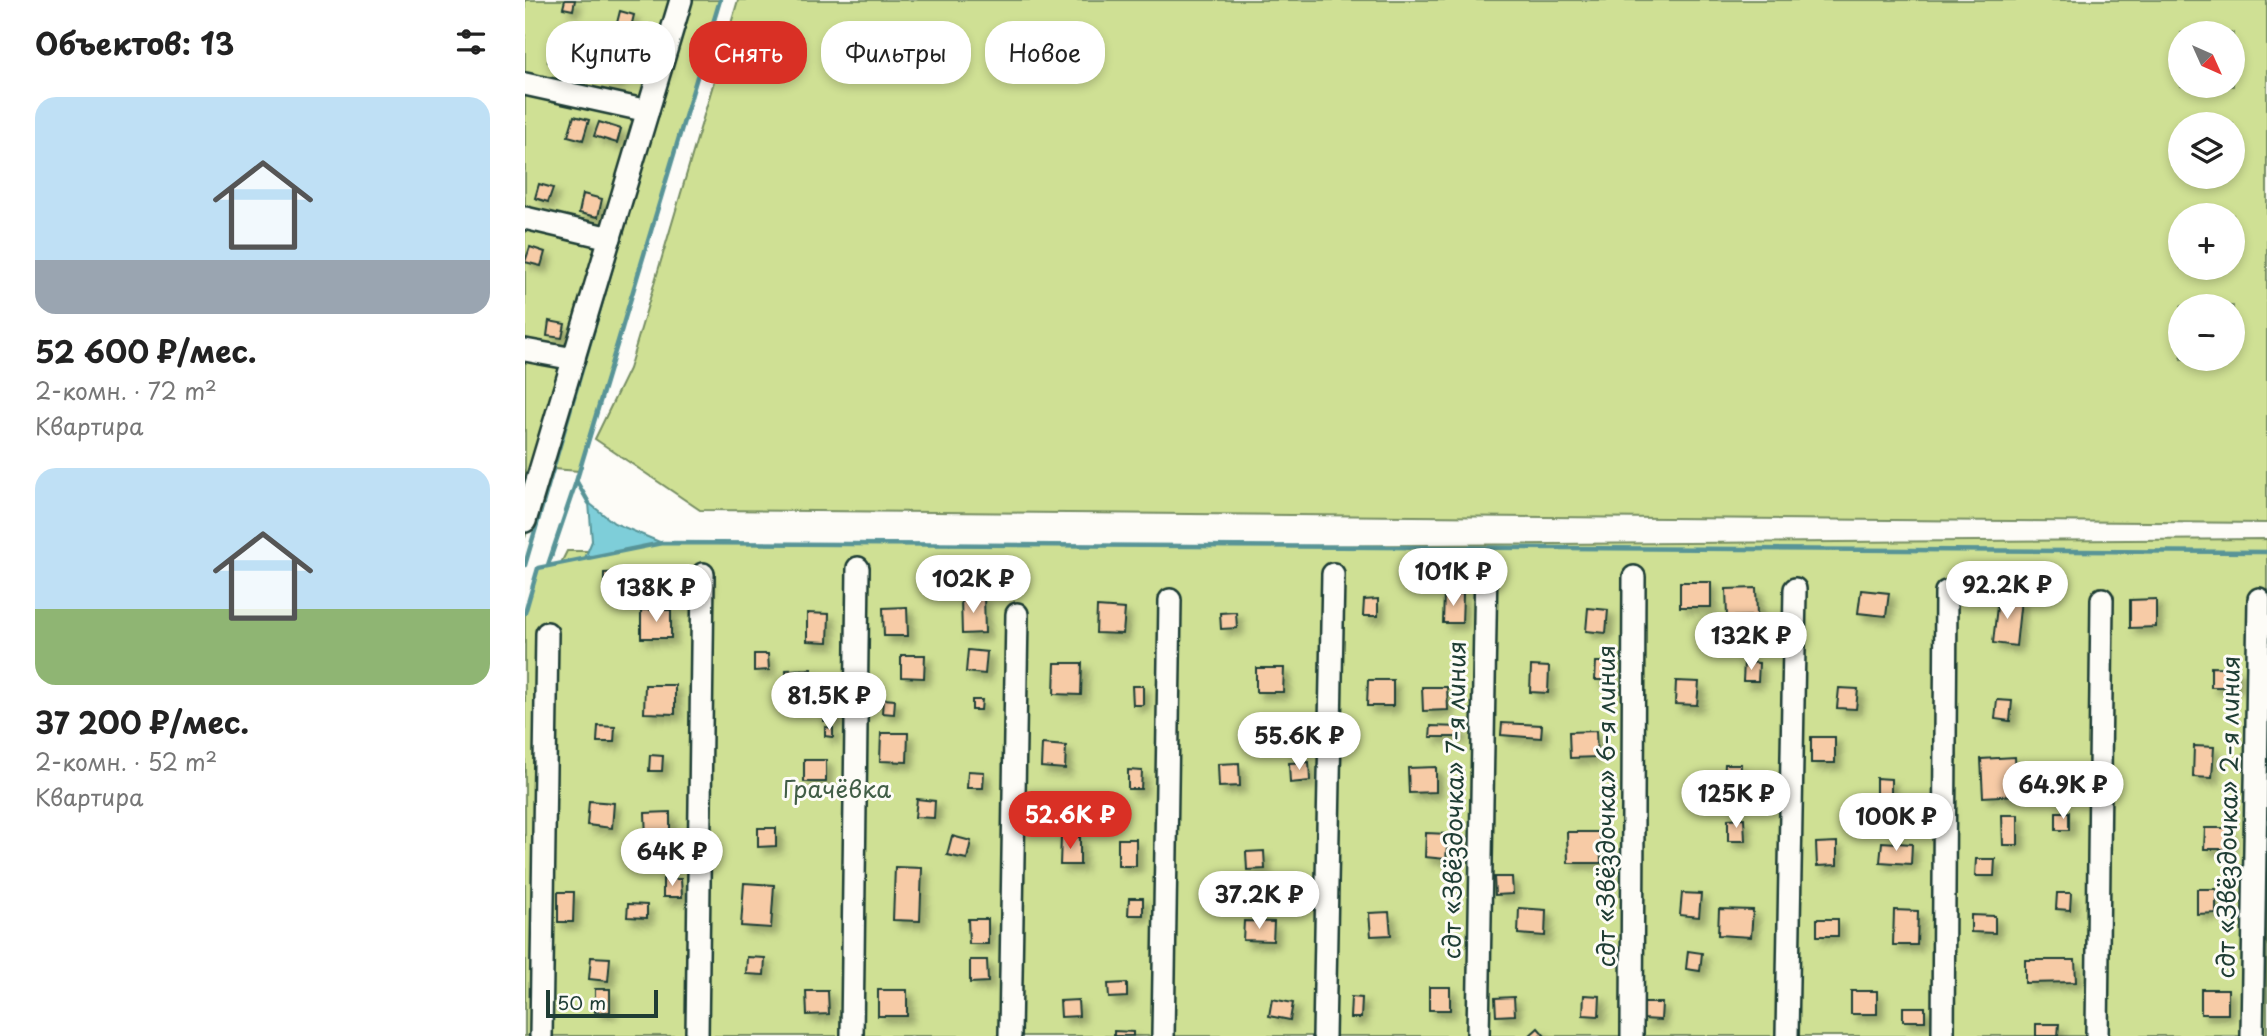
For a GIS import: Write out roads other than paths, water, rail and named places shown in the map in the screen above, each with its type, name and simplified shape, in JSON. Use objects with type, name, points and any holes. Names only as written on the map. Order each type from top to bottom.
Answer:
[{"type":"street","points":[[525,522],[529,498],[681,0]]},
{"type":"street","points":[[525,84],[648,111]]},
{"type":"street","points":[[525,218],[610,238]]},
{"type":"street","points":[[525,350],[573,359]]},
{"type":"street","name":"сдт «Звёздочка» 7-я линия","points":[[1478,1036],[1486,564]]},
{"type":"street","points":[[852,1036],[858,568]]},
{"type":"street","points":[[697,1036],[703,574]]},
{"type":"street","points":[[1324,1036],[1333,574]]},
{"type":"street","name":"сдт «Звёздочка» 6-я линия","points":[[1632,1036],[1635,577]]},
{"type":"street","points":[[1787,1036],[1795,589]]},
{"type":"street","points":[[1943,1036],[1946,592]]},
{"type":"street","points":[[2097,1036],[2102,599]]},
{"type":"street","name":"сдт «Звёздочка» 2-я линия","points":[[2252,1036],[2259,599]]},
{"type":"street","points":[[1163,1036],[1170,600]]},
{"type":"street","points":[[1010,1036],[1017,614]]},
{"type":"street","points":[[541,1036],[547,633]]},
{"type":"water","points":[[589,503],[614,523],[662,543],[585,558],[592,541]]},
{"type":"waterway","points":[[548,565],[576,482],[720,0]]},
{"type":"waterway","points":[[525,565],[631,202]]},
{"type":"waterway","points":[[577,482],[589,503]]},
{"type":"waterway","points":[[525,613],[538,568],[662,543],[2267,552]]},
{"type":"park label","name":"Грачёвка","points":[[837,790]]}]
